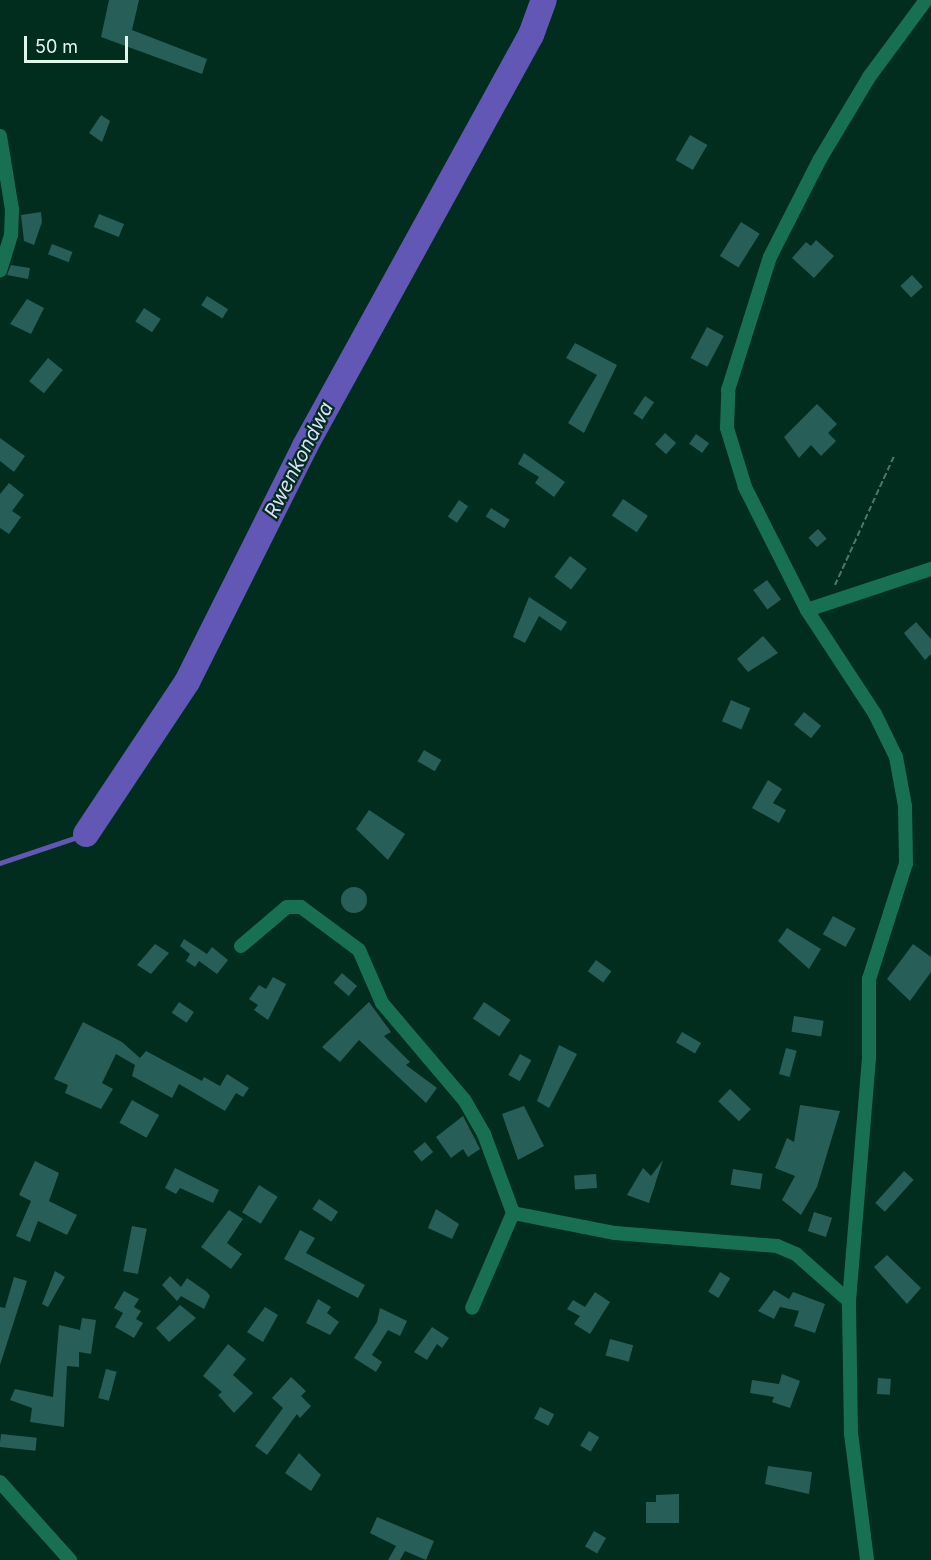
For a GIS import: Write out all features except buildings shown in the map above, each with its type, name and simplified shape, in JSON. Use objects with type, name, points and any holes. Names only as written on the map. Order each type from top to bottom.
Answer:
[{"type":"street","points":[[867,1560],[851,1434],[849,1301],[869,1058],[869,979],[906,863],[905,806],[896,757],[875,714],[807,610],[731,453],[728,390],[770,257],[838,128],[926,0]]},
{"type":"street","points":[[0,136],[12,194],[12,222],[0,270]]},
{"type":"street","points":[[807,610],[931,569]]},
{"type":"street","points":[[241,946],[294,905],[359,950],[382,1003],[470,1109],[513,1214],[472,1308]]},
{"type":"street","points":[[513,1214],[615,1233],[777,1246],[796,1254],[849,1301]]},
{"type":"street","points":[[0,1482],[70,1560]]},
{"type":"path","points":[[826,604],[895,453]]},
{"type":"waterway","name":"Rwenkondwa","points":[[86,834],[187,682],[305,446],[531,35],[544,0]]},
{"type":"waterway","name":"Rwenkondwa","points":[[0,863],[86,834]]}]
